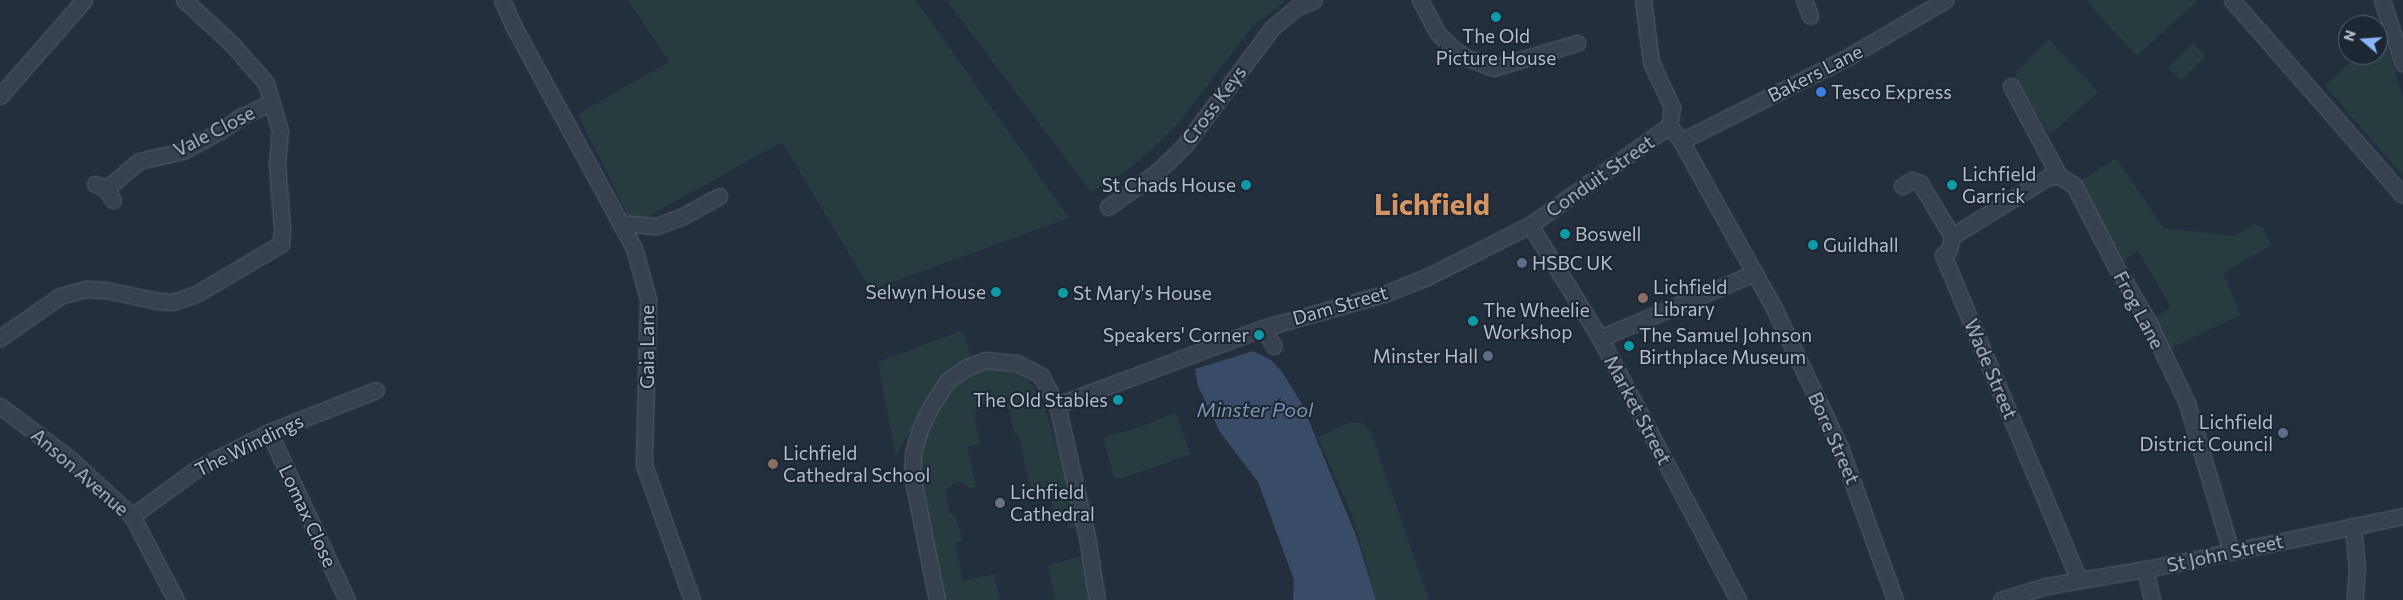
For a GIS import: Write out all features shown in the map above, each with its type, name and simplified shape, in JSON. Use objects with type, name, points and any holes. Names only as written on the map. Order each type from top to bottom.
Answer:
[{"type":"street","points":[[0,96],[84,0]]},
{"type":"street","points":[[0,338],[60,296],[86,289],[105,290],[158,301],[173,302],[196,294],[280,244],[282,228],[277,164],[280,131],[266,83],[232,44],[184,0]]},
{"type":"street","name":"Gaia Lane","points":[[502,0],[514,27],[634,248],[648,299],[644,465],[692,600]]},
{"type":"street","name":"Cross Keys","points":[[1108,207],[1157,172],[1184,146],[1272,28],[1297,8],[1314,0]]},
{"type":"street","points":[[1420,0],[1437,32],[1450,46],[1465,57],[1492,68],[1577,43]]},
{"type":"street","points":[[1643,0],[1651,62],[1672,107],[1669,126]]},
{"type":"street","points":[[1804,0],[1810,16]]},
{"type":"street","name":"Bakers Lane","points":[[1682,141],[1848,57],[1945,0]]},
{"type":"street","points":[[2232,0],[2403,195]]},
{"type":"street","points":[[2382,0],[2403,64]]},
{"type":"street","name":"Frog Lane","points":[[2011,86],[2060,176],[2074,185],[2115,265],[2148,321],[2187,403],[2231,552]]},
{"type":"street","name":"Vale Close","points":[[105,191],[139,161],[183,151],[220,131],[240,117],[272,102]]},
{"type":"street","name":"Bore Street","points":[[1669,126],[1682,141],[1755,273],[1840,447],[1895,600]]},
{"type":"street","name":"Conduit Street","points":[[1530,226],[1669,126]]},
{"type":"street","points":[[1902,186],[1912,180],[1920,183],[1952,236],[2048,177],[2060,176]]},
{"type":"street","points":[[620,223],[656,226],[685,214],[719,196]]},
{"type":"street","name":"Dam Street","points":[[1057,405],[1263,328],[1384,294],[1427,278],[1530,226]]},
{"type":"street","name":"Market Street","points":[[1530,226],[1600,338],[1738,600]]},
{"type":"street","name":"Wade Street","points":[[1952,236],[1949,250],[1943,255],[2079,580]]},
{"type":"street","points":[[1600,338],[1755,273]]},
{"type":"street","points":[[1263,328],[1274,346]]},
{"type":"street","points":[[937,600],[912,474],[913,453],[920,429],[931,406],[947,381],[967,367],[986,360],[1017,363],[1041,376],[1057,405],[1087,537],[1097,600]]},
{"type":"street","name":"The Windings","points":[[132,516],[194,470],[269,432],[376,390]]},
{"type":"street","name":"Anson Avenue","points":[[0,406],[70,459],[132,516],[176,600]]},
{"type":"street","name":"Lomax Close","points":[[269,432],[347,600]]},
{"type":"street","name":"St John Street","points":[[2001,600],[2046,586],[2145,569],[2403,516]]},
{"type":"street","points":[[2353,526],[2356,568],[2355,600]]},
{"type":"street","points":[[2145,569],[2152,600]]},
{"type":"street","name":"St John Street","points":[[2026,600],[2046,586]]},
{"type":"green space","points":[[628,0],[916,0],[1069,218],[871,290],[782,142],[633,225],[578,114],[669,62]]},
{"type":"green space","points":[[946,0],[1283,0],[1284,2],[1252,27],[1181,120],[1154,147],[1125,172],[1091,192]]},
{"type":"green space","points":[[2090,0],[2198,0],[2137,56],[2087,2]]},
{"type":"green space","points":[[2049,39],[2098,92],[2050,135],[2022,90],[2016,71]]},
{"type":"green space","points":[[2193,43],[2206,56],[2181,80],[2168,68]]},
{"type":"green space","points":[[2388,51],[2403,97],[2403,176],[2325,86],[2347,65],[2388,65]]},
{"type":"green space","points":[[2116,158],[2164,228],[2234,236],[2254,224],[2263,227],[2271,245],[2223,273],[2241,315],[2162,352],[2148,321],[2171,307],[2138,251],[2115,265],[2074,185]]},
{"type":"green space","points":[[963,330],[972,359],[935,387],[896,456],[878,362]]},
{"type":"green space","points":[[996,368],[1022,376],[1033,386],[1044,406],[1068,484],[1078,527],[1069,529],[1066,518],[1055,520],[1049,490],[1031,493],[1019,436],[1015,436],[1008,407],[1000,409],[991,402],[980,405],[974,416],[980,444],[967,447],[976,487],[969,488],[961,482],[952,484],[946,493],[950,513],[956,518],[963,540],[955,543],[963,581],[994,574],[1000,600],[943,600],[918,473],[925,429],[951,386],[971,372]]},
{"type":"green space","points":[[1175,413],[1191,454],[1123,478],[1114,478],[1103,437],[1137,428]]},
{"type":"green space","points":[[1350,422],[1362,423],[1370,430],[1429,600],[1376,600],[1354,520],[1318,437]]},
{"type":"green space","points":[[1083,556],[1089,600],[1055,600],[1048,565]]},
{"type":"water","name":"Minster Pool","points":[[1253,351],[1271,360],[1282,372],[1302,404],[1357,538],[1376,600],[1293,600],[1294,580],[1258,482],[1220,432],[1198,386],[1195,369]]},
{"type":"place","name":"The Old Picture House","points":[[1496,17]]},
{"type":"place","name":"Tesco Express","points":[[1821,92]]},
{"type":"place","name":"St Chads House","points":[[1246,185]]},
{"type":"place","name":"Lichfield Garrick","points":[[1952,185]]},
{"type":"place","name":"Boswell","points":[[1565,234]]},
{"type":"place","name":"Guildhall","points":[[1813,245]]},
{"type":"place","name":"HSBC UK","points":[[1522,263]]},
{"type":"place","name":"Selwyn House","points":[[996,292]]},
{"type":"place","name":"St Mary's House","points":[[1063,293]]},
{"type":"place","name":"Lichfield Library","points":[[1643,298]]},
{"type":"place","name":"The Wheelie Workshop","points":[[1473,321]]},
{"type":"place","name":"Speakers' Corner","points":[[1259,335]]},
{"type":"place","name":"The Samuel Johnson Birthplace Museum","points":[[1629,346]]},
{"type":"place","name":"Minster Hall","points":[[1488,356]]},
{"type":"place","name":"The Old Stables","points":[[1118,400]]},
{"type":"place","name":"Lichfield District Council","points":[[2283,433]]},
{"type":"place","name":"Lichfield Cathedral School","points":[[773,464]]},
{"type":"place","name":"Lichfield Cathedral","points":[[1000,503]]},
{"type":"district","name":"Lichfield","points":[[1432,204]]}]
